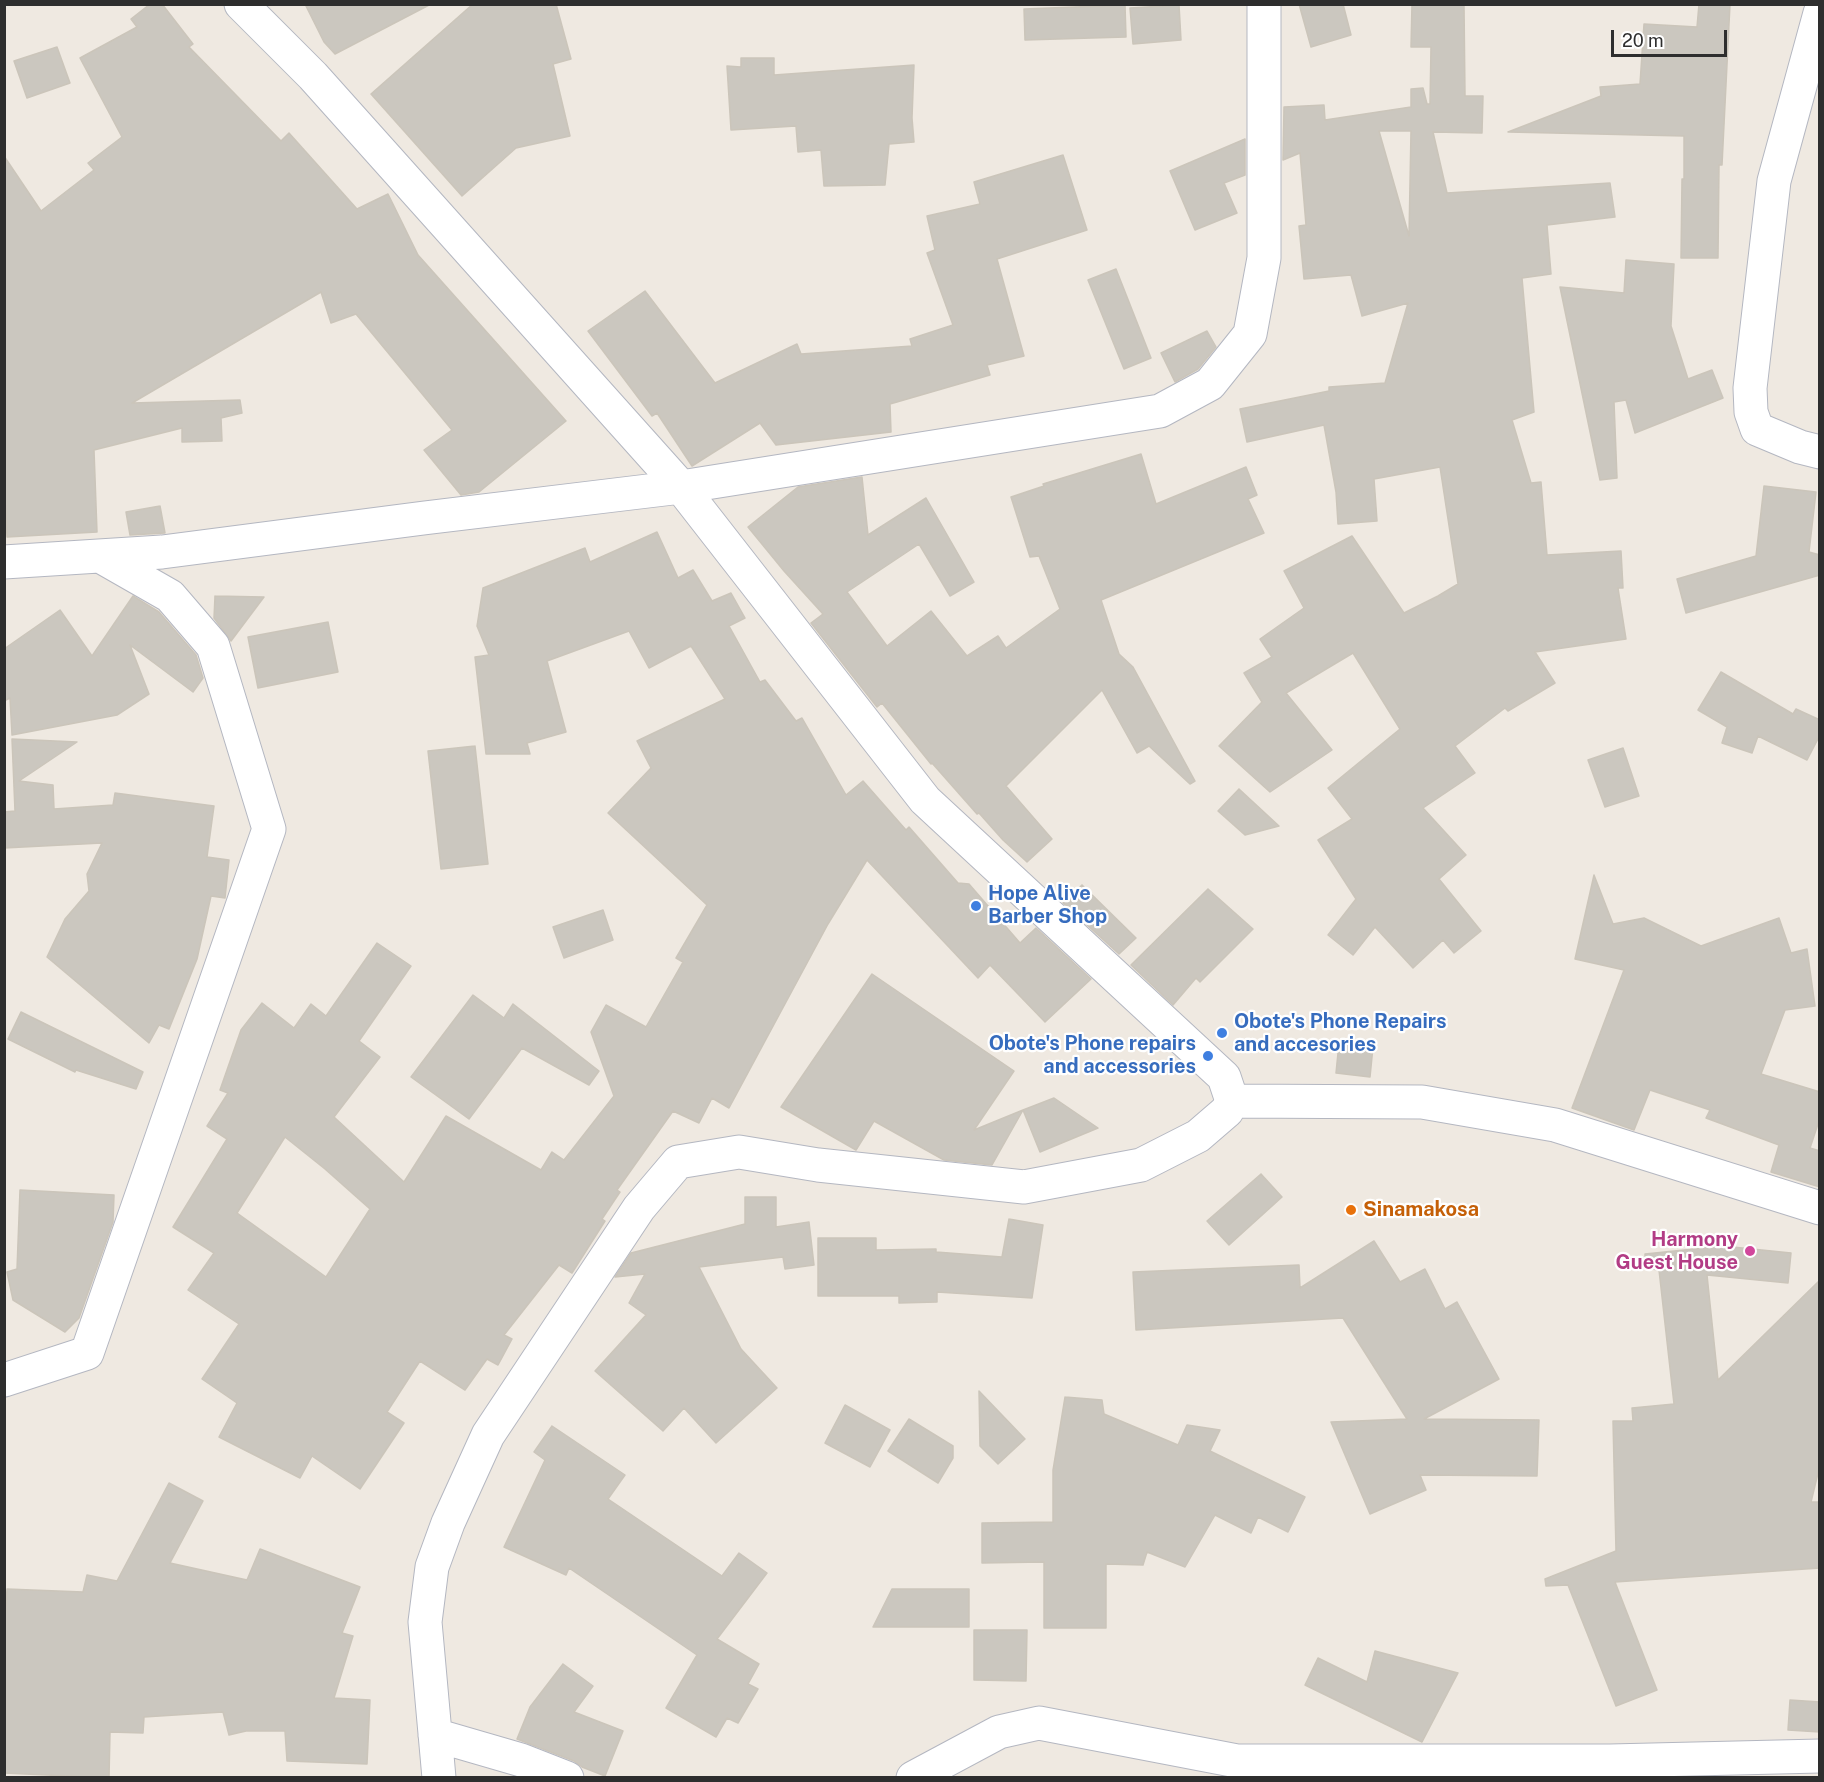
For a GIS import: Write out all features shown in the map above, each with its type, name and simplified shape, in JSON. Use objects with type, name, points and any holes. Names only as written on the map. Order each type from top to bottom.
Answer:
[{"type":"street","points":[[241,4],[313,76],[681,487],[925,800],[1224,1077],[1232,1101],[1227,1112],[1198,1136],[1141,1165],[1024,1187],[818,1165],[740,1152],[678,1162],[639,1208],[488,1435],[448,1522],[432,1568],[425,1622],[439,1778]]},
{"type":"street","points":[[4,562],[162,552],[681,487],[1160,411],[1210,384],[1250,334],[1264,258],[1264,4]]},
{"type":"street","points":[[1820,14],[1774,182],[1750,388],[1751,412],[1757,429],[1800,447],[1820,452]]},
{"type":"street","points":[[4,1380],[87,1353],[269,829],[213,646],[170,596],[100,556]]},
{"type":"street","points":[[1232,1101],[1422,1102],[1555,1125],[1820,1208]]},
{"type":"street","points":[[913,1778],[999,1732],[1039,1723],[1236,1761],[1610,1761],[1820,1756]]},
{"type":"street","points":[[435,1736],[521,1760],[567,1778]]},
{"type":"building","points":[[150,4],[162,4],[193,44],[189,47],[281,141],[289,133],[357,209],[388,194],[418,255],[566,421],[479,492],[461,495],[424,450],[452,430],[356,314],[331,323],[321,292],[132,403],[240,400],[242,413],[221,418],[222,441],[182,442],[182,428],[94,450],[97,532],[7,537],[4,480],[4,156],[41,211],[94,170],[88,163],[122,137],[80,58],[137,27],[131,19]]},
{"type":"building","points":[[305,4],[431,4],[335,54],[324,42]]},
{"type":"building","points":[[473,4],[556,4],[571,59],[553,64],[570,136],[516,148],[462,196],[371,94]]},
{"type":"building","points":[[1299,4],[1343,4],[1351,35],[1311,47]]},
{"type":"building","points":[[1412,4],[1464,4],[1465,96],[1483,96],[1482,133],[1433,132],[1447,193],[1610,183],[1615,217],[1547,225],[1551,274],[1522,278],[1534,412],[1512,420],[1531,483],[1541,482],[1547,555],[1621,551],[1623,588],[1618,588],[1626,639],[1535,652],[1555,683],[1508,711],[1505,708],[1455,746],[1475,773],[1423,808],[1466,855],[1439,879],[1481,931],[1454,953],[1443,940],[1413,968],[1375,927],[1353,955],[1328,935],[1356,899],[1318,840],[1352,819],[1328,788],[1400,729],[1353,653],[1286,693],[1332,750],[1270,792],[1219,746],[1262,702],[1244,673],[1272,657],[1260,639],[1304,608],[1284,571],[1352,536],[1404,613],[1458,584],[1440,467],[1374,479],[1377,521],[1338,524],[1336,492],[1324,425],[1247,442],[1240,409],[1329,391],[1329,387],[1385,383],[1408,303],[1362,316],[1351,275],[1304,279],[1299,226],[1306,225],[1300,153],[1283,160],[1284,107],[1324,105],[1325,120],[1411,107],[1411,89],[1423,88],[1427,104],[1430,104],[1431,47],[1411,47]],"holes":[[[1379,131],[1411,131],[1409,236]]]},
{"type":"building","points":[[1699,4],[1730,4],[1722,165],[1719,165],[1718,258],[1681,258],[1684,136],[1508,132],[1601,96],[1600,87],[1640,84],[1644,24],[1697,27]]},
{"type":"building","points":[[1125,5],[1126,37],[1025,40],[1024,9]]},
{"type":"building","points":[[1179,5],[1181,40],[1133,44],[1130,8]]},
{"type":"building","points":[[57,47],[70,83],[27,98],[14,61]]},
{"type":"building","points":[[741,58],[774,58],[774,75],[914,65],[912,118],[914,142],[889,144],[885,185],[824,186],[821,150],[798,152],[796,126],[731,130],[727,66],[741,67]]},
{"type":"building","points":[[1245,139],[1245,175],[1224,183],[1237,213],[1195,230],[1170,171]]},
{"type":"building","points":[[1063,155],[1087,230],[997,259],[1024,356],[987,365],[990,375],[890,404],[891,432],[776,445],[760,423],[692,466],[657,413],[652,416],[588,331],[645,291],[715,383],[797,344],[801,354],[912,346],[910,339],[953,325],[927,253],[935,250],[927,216],[980,204],[974,182]]},
{"type":"building","points":[[1626,260],[1674,264],[1671,326],[1688,379],[1712,370],[1723,398],[1635,433],[1626,400],[1614,402],[1617,478],[1600,480],[1560,287],[1624,293]]},
{"type":"building","points":[[1116,269],[1151,358],[1124,369],[1088,280]]},
{"type":"building","points":[[1207,331],[1216,347],[1198,369],[1175,382],[1161,353]]},
{"type":"building","points":[[1141,454],[1156,504],[1246,467],[1257,495],[1248,499],[1264,533],[1101,600],[1119,654],[1133,667],[1195,781],[1190,784],[1149,746],[1137,753],[1102,690],[1006,786],[1052,839],[1027,862],[979,813],[977,814],[931,764],[882,703],[877,707],[811,623],[823,614],[748,527],[798,487],[862,477],[868,535],[926,498],[974,582],[950,596],[919,544],[847,592],[887,646],[931,611],[967,656],[998,636],[1006,648],[1060,609],[1039,556],[1030,557],[1011,497],[1044,486],[1043,484]]},
{"type":"building","points":[[1764,486],[1816,492],[1809,552],[1820,555],[1820,575],[1686,613],[1677,579],[1756,556]]},
{"type":"building","points":[[160,506],[165,533],[130,535],[126,512]]},
{"type":"building","points":[[657,532],[678,578],[693,570],[712,601],[731,593],[745,618],[729,626],[760,682],[765,680],[796,721],[802,718],[846,795],[863,781],[906,830],[909,827],[958,883],[969,884],[1020,943],[1036,928],[1091,979],[1045,1022],[990,965],[978,978],[867,860],[828,924],[729,1108],[712,1098],[699,1123],[673,1111],[617,1190],[620,1192],[602,1219],[605,1221],[572,1273],[559,1265],[504,1335],[512,1339],[498,1365],[487,1359],[465,1390],[420,1361],[387,1412],[404,1423],[360,1489],[312,1456],[300,1478],[219,1437],[237,1403],[202,1379],[239,1324],[188,1290],[214,1253],[173,1227],[227,1139],[207,1126],[228,1093],[220,1090],[241,1030],[262,1003],[294,1028],[311,1004],[326,1016],[377,943],[411,966],[359,1041],[380,1057],[334,1117],[404,1182],[446,1116],[541,1170],[552,1152],[564,1160],[614,1096],[591,1032],[606,1005],[646,1027],[683,962],[676,958],[707,905],[608,813],[651,768],[637,741],[725,699],[691,646],[649,668],[629,631],[547,661],[566,732],[527,743],[530,754],[486,754],[475,657],[489,655],[477,626],[483,588],[585,548],[590,562]],"holes":[[[285,1137],[370,1209],[326,1277],[237,1213]]]},
{"type":"building","points":[[133,596],[159,612],[196,655],[203,678],[193,692],[130,645],[149,694],[117,715],[12,735],[10,698],[4,701],[4,649],[60,610],[92,656]]},
{"type":"building","points":[[215,596],[264,597],[231,641],[214,618]]},
{"type":"building","points":[[328,622],[338,672],[258,688],[248,637]]},
{"type":"building","points":[[1721,672],[1793,714],[1796,709],[1820,720],[1820,735],[1807,760],[1758,736],[1752,753],[1722,743],[1727,727],[1698,710]]},
{"type":"building","points":[[12,739],[77,742],[19,781],[53,785],[54,809],[113,805],[115,793],[214,806],[207,857],[229,860],[225,898],[211,896],[197,959],[169,1029],[159,1025],[149,1043],[47,957],[65,919],[89,891],[87,874],[102,843],[4,848],[4,812],[15,811]]},
{"type":"building","points":[[475,746],[488,864],[441,869],[428,751]]},
{"type":"building","points":[[1623,748],[1639,796],[1605,807],[1588,760]]},
{"type":"building","points":[[1239,789],[1279,826],[1245,835],[1218,811]]},
{"type":"building","points":[[1594,875],[1613,924],[1644,918],[1701,946],[1779,918],[1791,953],[1807,949],[1815,1006],[1785,1010],[1761,1074],[1820,1092],[1820,1118],[1810,1148],[1820,1151],[1820,1187],[1771,1172],[1779,1145],[1706,1118],[1710,1110],[1650,1090],[1634,1130],[1572,1108],[1624,970],[1575,959]]},
{"type":"building","points":[[1082,885],[1136,938],[1119,954],[1063,903]]},
{"type":"building","points":[[1208,889],[1253,929],[1200,982],[1196,978],[1173,1005],[1131,965]]},
{"type":"building","points":[[603,910],[613,940],[564,958],[553,927]]},
{"type":"building","points":[[872,974],[1014,1071],[974,1130],[1023,1110],[992,1165],[944,1160],[874,1121],[856,1150],[781,1107]]},
{"type":"building","points":[[473,995],[504,1018],[513,1004],[599,1071],[589,1085],[522,1048],[469,1119],[411,1077]]},
{"type":"building","points":[[21,1012],[143,1072],[136,1089],[76,1070],[75,1072],[8,1039]]},
{"type":"building","points":[[1339,1043],[1373,1047],[1370,1077],[1336,1073]]},
{"type":"building","points":[[1054,1098],[1098,1128],[1040,1152],[1023,1110]]},
{"type":"building","points":[[1261,1174],[1282,1197],[1229,1245],[1207,1221]]},
{"type":"building","points":[[20,1190],[114,1195],[113,1222],[79,1318],[65,1332],[13,1300],[7,1272],[17,1269]]},
{"type":"building","points":[[745,1197],[776,1197],[776,1227],[809,1222],[814,1265],[785,1269],[783,1257],[699,1267],[741,1349],[777,1388],[716,1443],[684,1408],[663,1431],[595,1371],[646,1315],[629,1303],[645,1274],[615,1277],[631,1253],[745,1224]]},
{"type":"building","points":[[1009,1219],[1043,1225],[1032,1298],[937,1292],[937,1302],[899,1303],[899,1296],[818,1296],[818,1238],[876,1238],[876,1250],[936,1249],[936,1252],[1002,1257]]},
{"type":"building","points":[[1374,1241],[1400,1282],[1425,1269],[1445,1309],[1457,1302],[1499,1379],[1424,1419],[1539,1420],[1537,1476],[1420,1475],[1426,1490],[1370,1514],[1331,1422],[1407,1419],[1343,1318],[1136,1330],[1133,1272],[1299,1265],[1300,1288]]},
{"type":"building","points":[[1723,1246],[1791,1253],[1788,1283],[1707,1275],[1718,1380],[1820,1280],[1820,1465],[1811,1502],[1820,1502],[1820,1568],[1615,1582],[1657,1690],[1616,1706],[1568,1585],[1546,1586],[1545,1579],[1616,1551],[1613,1421],[1633,1421],[1632,1408],[1674,1404],[1659,1270],[1645,1268],[1645,1254]]},
{"type":"building","points":[[979,1391],[1025,1439],[998,1464],[980,1446]]},
{"type":"building","points":[[1065,1397],[1102,1400],[1104,1414],[1178,1445],[1187,1425],[1220,1430],[1210,1451],[1305,1497],[1288,1532],[1258,1517],[1251,1533],[1215,1515],[1185,1567],[1147,1552],[1143,1565],[1106,1564],[1106,1628],[1044,1628],[1044,1562],[982,1563],[982,1523],[1053,1522],[1053,1470]]},
{"type":"building","points":[[845,1405],[890,1430],[870,1467],[825,1443]]},
{"type":"building","points":[[909,1419],[953,1446],[953,1458],[938,1483],[888,1451]]},
{"type":"building","points":[[552,1426],[625,1475],[608,1499],[722,1576],[739,1553],[767,1573],[717,1639],[759,1664],[748,1684],[758,1689],[738,1723],[727,1718],[716,1737],[666,1708],[697,1655],[569,1568],[566,1575],[504,1547],[545,1460],[534,1452]]},
{"type":"building","points":[[169,1483],[203,1501],[170,1563],[247,1580],[260,1549],[360,1587],[342,1633],[353,1636],[334,1698],[370,1700],[367,1764],[287,1761],[285,1731],[246,1731],[229,1735],[223,1712],[144,1717],[143,1733],[110,1732],[109,1778],[4,1773],[4,1632],[7,1589],[83,1592],[87,1575],[117,1581]]},
{"type":"building","points":[[892,1589],[969,1589],[969,1627],[873,1627]]},
{"type":"building","points":[[974,1630],[1027,1630],[1026,1681],[974,1680]]},
{"type":"building","points":[[1375,1651],[1458,1673],[1422,1742],[1305,1685],[1318,1658],[1367,1682]]},
{"type":"building","points":[[563,1664],[593,1686],[574,1712],[623,1731],[605,1776],[582,1767],[574,1761],[517,1739],[530,1707]]},
{"type":"building","points":[[1790,1700],[1820,1702],[1820,1732],[1788,1730]]},
{"type":"place","name":"Hope Alive Barber Shop","points":[[976,906]]},
{"type":"place","name":"Obote's Phone Repairs and accesories","points":[[1222,1033]]},
{"type":"place","name":"Obote's Phone repairs and accessories","points":[[1208,1056]]},
{"type":"place","name":"Sinamakosa","points":[[1351,1210]]},
{"type":"place","name":"Harmony Guest House","points":[[1750,1251]]}]
